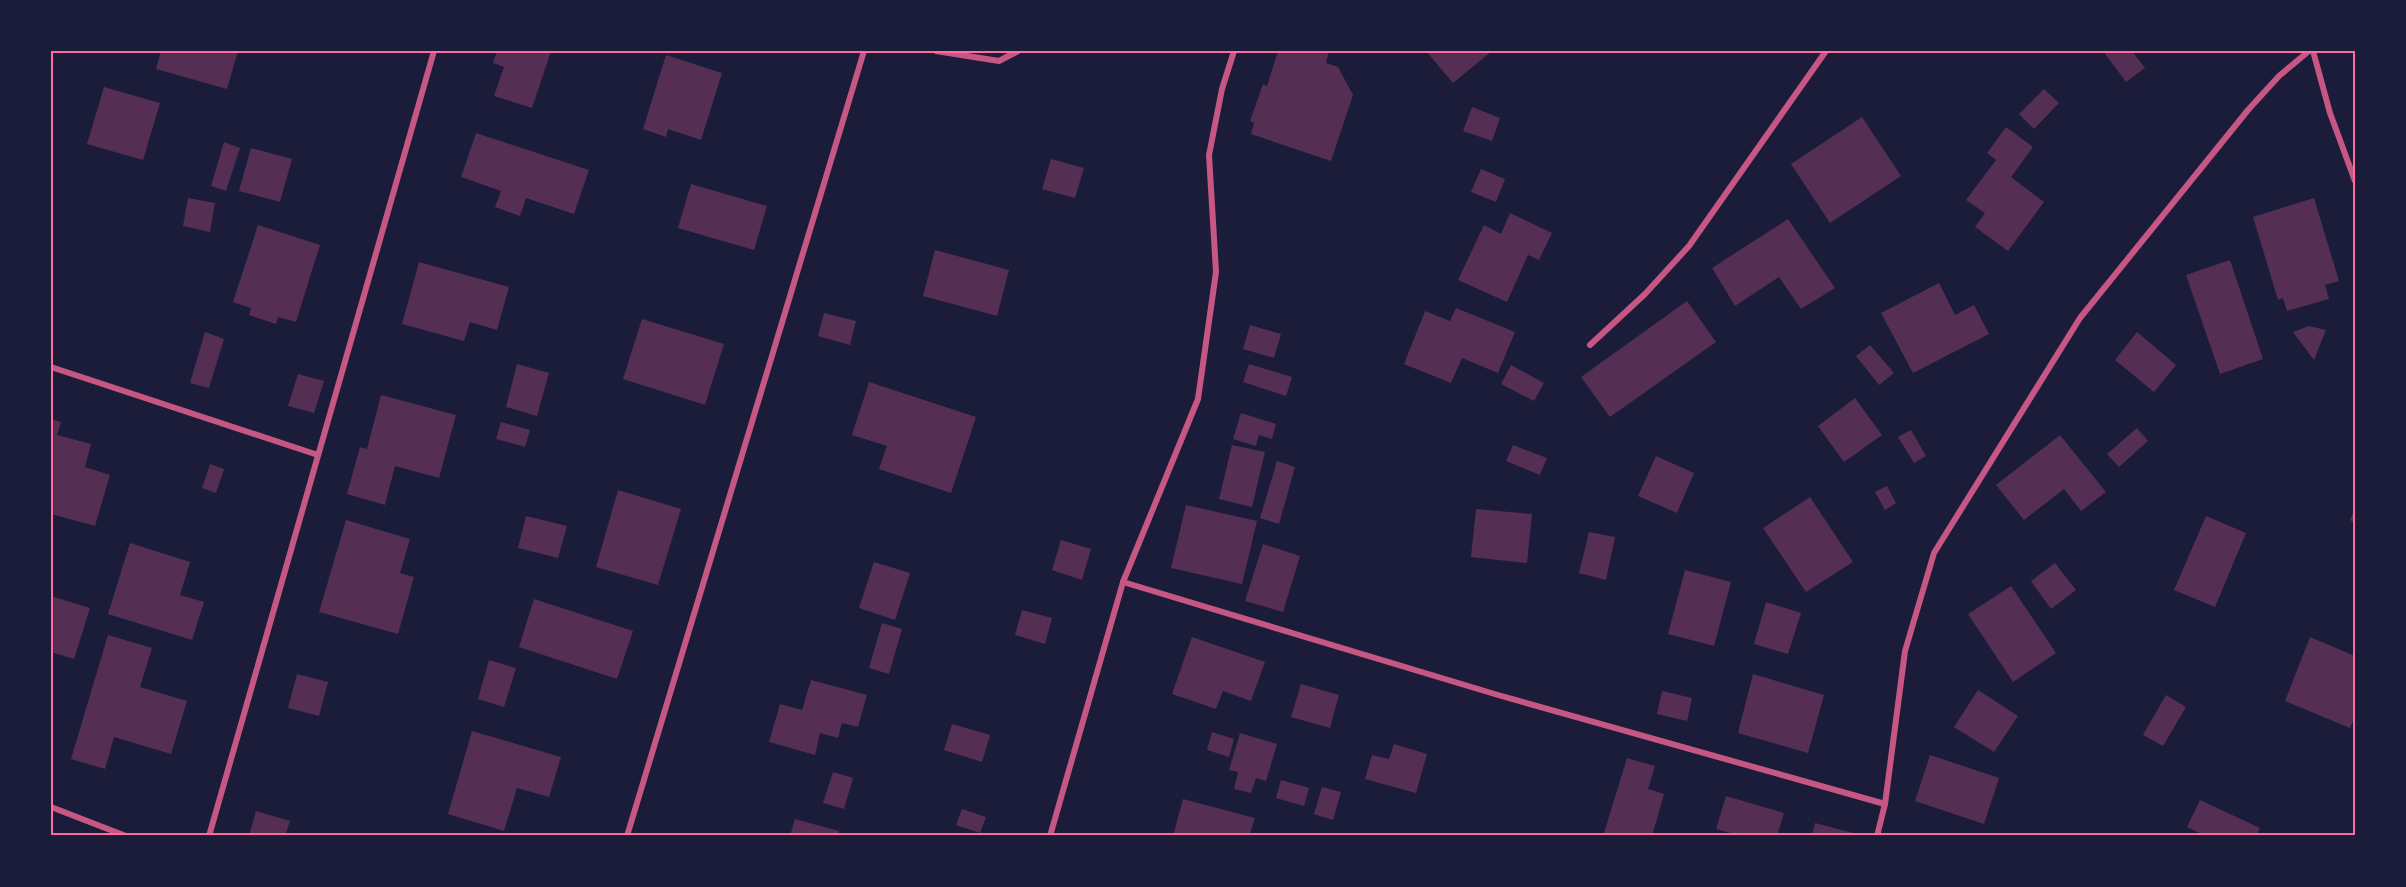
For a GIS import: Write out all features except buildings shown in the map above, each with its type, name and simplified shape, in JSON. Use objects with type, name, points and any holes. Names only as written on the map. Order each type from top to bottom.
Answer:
[{"type":"street","points":[[209,836],[435,51]]},
{"type":"street","points":[[627,836],[864,51]]},
{"type":"street","points":[[936,51],[999,61],[1018,51]]},
{"type":"street","points":[[1050,836],[1123,582],[1198,399],[1215,272],[1209,155],[1222,89],[1234,51]]},
{"type":"street","points":[[1590,345],[1645,294],[1689,246],[1826,51]]},
{"type":"street","points":[[1877,836],[1885,804],[1905,651],[1934,553],[2080,318],[2248,110],[2279,76],[2311,51],[2330,113],[2355,181]]},
{"type":"street","points":[[51,367],[318,455]]},
{"type":"street","points":[[1123,582],[1498,695],[1885,804]]},
{"type":"street","points":[[51,807],[126,836]]}]
